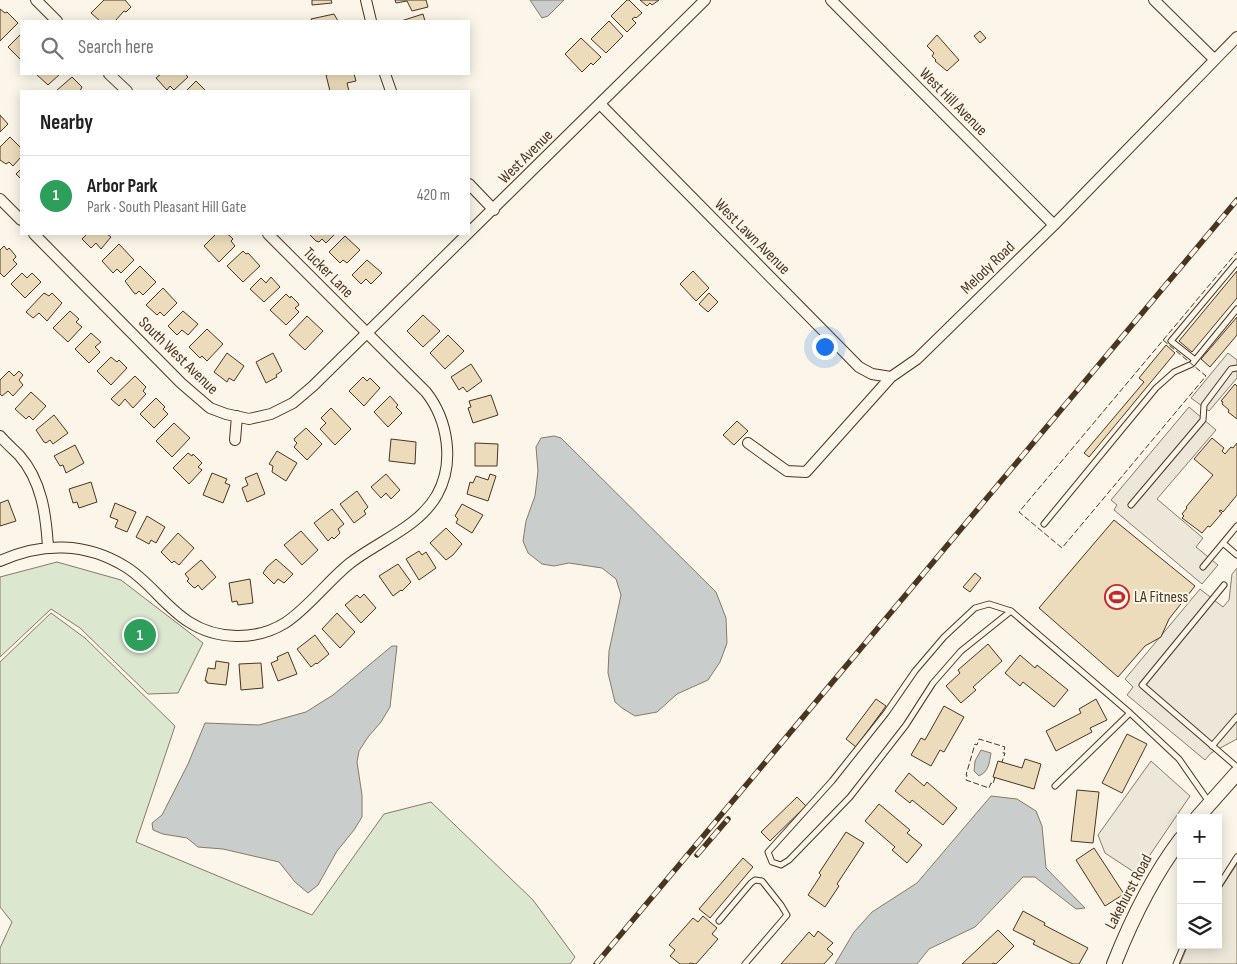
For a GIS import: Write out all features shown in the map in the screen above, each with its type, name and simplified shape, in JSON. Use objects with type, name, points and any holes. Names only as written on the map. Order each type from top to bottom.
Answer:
[{"type":"street","points":[[36,0],[56,20]]},
{"type":"street","points":[[366,0],[371,20]]},
{"type":"street","name":"West Avenue","points":[[470,233],[705,0]]},
{"type":"street","name":"West Hill Avenue","points":[[832,0],[1054,225]]},
{"type":"street","points":[[1154,0],[1214,60]]},
{"type":"street","name":"Melody Road","points":[[748,443],[787,472],[806,472],[891,377],[917,359],[1054,225],[1237,36]]},
{"type":"street","points":[[110,75],[126,90]]},
{"type":"street","points":[[385,75],[391,90]]},
{"type":"street","name":"West Lawn Avenue","points":[[600,104],[859,367],[872,374],[891,377]]},
{"type":"street","points":[[470,185],[494,210]]},
{"type":"street","points":[[0,199],[20,219]]},
{"type":"street","name":"South West Avenue","points":[[35,235],[182,383],[210,408],[237,416],[249,419],[271,414],[293,403],[367,333]]},
{"type":"street","name":"Tucker Lane","points":[[0,561],[17,554],[48,547],[94,552],[126,566],[189,622],[209,632],[242,637],[284,624],[349,564],[397,534],[422,514],[436,496],[445,479],[448,445],[436,405],[426,392],[269,235]]},
{"type":"street","name":"West Avenue","points":[[367,333],[468,235]]},
{"type":"street","points":[[234,440],[237,416]]},
{"type":"street","points":[[0,436],[20,456],[30,471],[40,494],[46,516],[48,547]]},
{"type":"street","points":[[1200,814],[1237,773]]},
{"type":"street","name":"Lakehurst Road","points":[[1114,964],[1128,930],[1166,858],[1177,844]]},
{"type":"lane","points":[[1194,360],[1171,341],[1237,262]]},
{"type":"lane","points":[[1044,524],[1156,388],[1174,372],[1192,364],[1237,309]]},
{"type":"lane","points":[[1131,505],[1203,420],[1204,405],[1231,369],[1237,368]]},
{"type":"lane","points":[[1203,567],[1237,526]]},
{"type":"lane","points":[[1223,543],[1237,555]]},
{"type":"lane","points":[[1224,585],[1142,685],[1237,767]]},
{"type":"lane","points":[[1011,611],[961,651],[933,683],[906,725],[850,796],[789,860],[780,865],[772,862],[768,852],[832,781],[886,713],[915,671],[944,637],[975,608],[989,604],[1011,611],[1130,713],[1179,759],[1210,803]]},
{"type":"lane","points":[[1055,786],[1130,713]]},
{"type":"lane","points":[[1212,746],[1237,717]]},
{"type":"lane","points":[[1222,881],[1237,857]]},
{"type":"lane","points":[[719,921],[755,880],[762,881],[781,905],[787,915],[745,964]]},
{"type":"lane","points":[[1176,964],[1182,949]]},
{"type":"green space","points":[[57,562],[121,580],[203,643],[178,693],[148,694],[80,628],[51,609],[0,657],[0,577]]},
{"type":"green space","points":[[51,613],[85,638],[175,726],[136,842],[312,915],[384,814],[431,802],[533,900],[575,957],[570,964],[0,964],[0,948],[12,922],[0,907],[0,662]]},
{"type":"shaded area","points":[[530,0],[564,0],[548,16],[542,18]]},
{"type":"shaded area","points":[[1228,353],[1237,360],[1237,378],[1209,411],[1191,398]]},
{"type":"shaded area","points":[[1189,407],[1216,430],[1157,499],[1203,538],[1196,547],[1218,565],[1202,584],[1114,510],[1117,505],[1111,500]]},
{"type":"shaded area","points":[[554,436],[561,438],[716,592],[726,618],[727,643],[720,662],[708,680],[677,694],[657,712],[635,716],[615,702],[608,673],[609,651],[621,595],[616,579],[602,568],[569,563],[554,566],[542,564],[528,553],[523,541],[526,521],[535,496],[538,471],[536,447],[541,438]]},
{"type":"shaded area","points":[[1237,568],[1237,739],[1211,753],[1205,760],[1127,695],[1133,687],[1125,679],[1200,589],[1223,607],[1229,600],[1232,574]]},
{"type":"shaded area","points":[[392,646],[397,646],[390,707],[359,751],[357,762],[362,795],[362,817],[337,851],[318,885],[308,893],[295,882],[279,862],[223,849],[198,847],[187,838],[163,834],[153,830],[152,823],[162,815],[188,764],[205,723],[259,725],[306,712],[333,695]]},
{"type":"shaded area","points":[[981,750],[991,753],[987,769],[979,776],[974,771],[975,761]]},
{"type":"shaded area","points":[[1151,761],[1190,796],[1137,874],[1105,853],[1098,835]]},
{"type":"shaded area","points":[[991,796],[1017,799],[1036,811],[1042,826],[1046,868],[1085,908],[1076,909],[1035,877],[1023,877],[975,927],[929,949],[917,964],[835,964],[854,932],[872,912],[917,883]]},
{"type":"shaded area","points":[[1237,864],[1237,964],[1180,964],[1186,949],[1222,949],[1222,887]]},
{"type":"building","points":[[104,0],[125,0],[131,7],[126,12],[124,11],[116,20],[99,20],[91,13]]},
{"type":"building","points":[[312,0],[331,0],[332,3],[312,5]]},
{"type":"building","points":[[395,0],[426,0],[428,7],[412,11],[407,1],[396,3]]},
{"type":"building","points":[[627,0],[642,13],[632,19],[636,23],[627,32],[611,16]]},
{"type":"building","points":[[640,0],[659,0],[647,6]]},
{"type":"building","points":[[0,9],[5,13],[7,12],[18,23],[0,41]]},
{"type":"building","points":[[334,14],[337,20],[312,20]]},
{"type":"building","points":[[423,14],[425,20],[404,20]]},
{"type":"building","points":[[609,21],[623,36],[606,53],[591,39]]},
{"type":"building","points":[[980,31],[986,38],[980,43],[974,36]]},
{"type":"building","points":[[20,35],[20,59],[8,47]]},
{"type":"building","points":[[937,35],[959,60],[947,71],[935,61],[932,56],[934,53],[927,46]]},
{"type":"building","points":[[581,38],[601,57],[582,72],[565,54]]},
{"type":"building","points":[[37,75],[59,75],[48,85]]},
{"type":"building","points":[[160,75],[186,75],[188,77],[174,90],[170,86],[167,90],[156,78]]},
{"type":"building","points":[[326,75],[354,75],[356,81],[347,83],[349,90],[330,90]]},
{"type":"building","points":[[72,77],[82,87],[80,90],[57,90]]},
{"type":"building","points":[[196,81],[205,90],[187,90]]},
{"type":"building","points":[[0,115],[8,124],[0,132]]},
{"type":"building","points":[[10,137],[20,147],[20,158],[13,166],[9,162],[6,164],[0,160],[0,147]]},
{"type":"building","points":[[20,170],[20,178],[16,174]]},
{"type":"building","points":[[86,235],[108,235],[111,237],[101,249],[96,243],[91,248],[82,239]]},
{"type":"building","points":[[215,235],[228,235],[233,239],[231,241],[235,246],[219,262],[204,246]]},
{"type":"building","points":[[310,235],[334,235],[326,243],[322,239],[319,242]]},
{"type":"building","points":[[345,236],[360,250],[347,263],[343,260],[340,263],[329,252]]},
{"type":"building","points":[[119,244],[134,260],[121,273],[117,269],[113,273],[102,261]]},
{"type":"building","points":[[4,246],[7,250],[9,248],[15,255],[16,257],[13,260],[17,264],[4,277],[0,273],[0,250]]},
{"type":"building","points":[[243,251],[246,254],[248,253],[260,266],[243,282],[227,266]]},
{"type":"building","points":[[367,260],[382,273],[371,284],[366,279],[361,284],[352,275]]},
{"type":"building","points":[[140,266],[156,282],[143,295],[139,291],[136,294],[134,293],[125,281]]},
{"type":"building","points":[[693,271],[709,288],[696,301],[680,284]]},
{"type":"building","points":[[1237,271],[1237,298],[1192,352],[1179,341]]},
{"type":"building","points":[[22,273],[27,278],[32,273],[41,282],[25,298],[11,284]]},
{"type":"building","points":[[271,277],[280,287],[264,302],[250,289],[261,278],[266,283]]},
{"type":"building","points":[[163,288],[177,303],[164,316],[160,312],[157,315],[146,305]]},
{"type":"building","points":[[44,293],[49,296],[52,293],[62,303],[47,321],[39,313],[33,318],[26,312]]},
{"type":"building","points":[[709,293],[718,302],[708,312],[699,304]]},
{"type":"building","points":[[286,294],[298,303],[299,305],[295,308],[299,312],[286,325],[270,310]]},
{"type":"building","points":[[70,311],[79,319],[76,322],[82,327],[68,342],[53,328]]},
{"type":"building","points":[[183,311],[198,324],[188,335],[182,330],[177,335],[168,326]]},
{"type":"building","points":[[423,315],[440,331],[423,347],[407,331]]},
{"type":"building","points":[[307,316],[323,331],[305,350],[289,335]]},
{"type":"building","points":[[1237,317],[1237,335],[1210,367],[1201,359]]},
{"type":"building","points":[[207,329],[223,344],[207,361],[202,356],[200,358],[189,347]]},
{"type":"building","points":[[91,333],[101,342],[95,347],[100,352],[89,363],[75,349]]},
{"type":"building","points":[[448,335],[464,351],[445,369],[430,353]]},
{"type":"building","points":[[1166,345],[1175,353],[1089,457],[1084,453],[1144,382],[1139,378]]},
{"type":"building","points":[[227,353],[244,366],[234,381],[229,378],[227,382],[214,372]]},
{"type":"building","points":[[273,353],[282,371],[276,375],[277,377],[266,383],[256,362]]},
{"type":"building","points":[[111,357],[117,362],[119,360],[127,368],[111,385],[97,371]]},
{"type":"building","points":[[471,364],[482,381],[467,392],[463,387],[459,390],[451,377]]},
{"type":"building","points":[[9,371],[14,376],[19,371],[23,375],[19,380],[23,385],[13,396],[8,391],[2,396],[0,394],[0,380]]},
{"type":"building","points":[[135,376],[146,387],[143,391],[146,394],[133,408],[125,399],[119,406],[111,399]]},
{"type":"building","points":[[363,377],[367,381],[370,378],[380,388],[364,406],[349,391]]},
{"type":"building","points":[[1235,384],[1237,386],[1237,419],[1228,412],[1229,410],[1221,401]]},
{"type":"building","points":[[31,392],[46,406],[33,420],[29,416],[26,419],[15,409]]},
{"type":"building","points":[[491,395],[498,415],[473,423],[468,408],[471,407],[469,401]]},
{"type":"building","points":[[390,396],[402,413],[388,427],[374,412]]},
{"type":"building","points":[[156,398],[165,407],[163,409],[168,414],[154,428],[140,414]]},
{"type":"building","points":[[331,408],[351,429],[335,445],[320,429],[326,423],[321,418]]},
{"type":"building","points":[[54,415],[68,433],[53,444],[50,440],[46,443],[36,430]]},
{"type":"building","points":[[737,421],[748,431],[734,445],[723,435]]},
{"type":"building","points":[[174,423],[190,438],[172,457],[156,441]]},
{"type":"building","points":[[306,428],[322,444],[307,460],[294,447],[297,443],[294,440],[295,438]]},
{"type":"building","points":[[1212,438],[1224,448],[1222,451],[1225,454],[1237,443],[1237,495],[1223,512],[1219,511],[1222,513],[1202,533],[1182,518],[1184,516],[1182,514],[1213,475],[1194,459]]},
{"type":"building","points":[[391,439],[416,442],[415,464],[389,461]]},
{"type":"building","points":[[475,443],[498,444],[497,466],[475,466]]},
{"type":"building","points":[[75,445],[84,463],[66,473],[63,465],[60,466],[54,456]]},
{"type":"building","points":[[277,451],[297,463],[286,481],[272,472],[273,466],[269,464]]},
{"type":"building","points":[[188,453],[192,456],[193,454],[202,463],[198,467],[202,470],[189,484],[173,468]]},
{"type":"building","points":[[212,473],[227,479],[225,483],[230,485],[223,503],[203,495]]},
{"type":"building","points":[[257,473],[265,494],[247,502],[242,488],[248,485],[245,478]]},
{"type":"building","points":[[386,474],[400,490],[391,499],[386,493],[381,498],[371,487]]},
{"type":"building","points":[[490,474],[496,476],[488,501],[467,494],[470,482],[473,483],[476,476],[488,480]]},
{"type":"building","points":[[91,482],[97,502],[79,508],[77,502],[73,503],[69,489]]},
{"type":"building","points":[[357,491],[368,507],[364,511],[366,514],[354,523],[340,504]]},
{"type":"building","points":[[8,500],[16,521],[0,526],[0,503]]},
{"type":"building","points":[[115,503],[136,512],[127,532],[115,527],[118,520],[110,517]]},
{"type":"building","points":[[462,504],[483,515],[472,533],[456,523],[458,519],[455,516]]},
{"type":"building","points":[[332,509],[344,524],[338,529],[340,533],[334,539],[332,537],[328,541],[314,523]]},
{"type":"building","points":[[147,516],[165,527],[156,543],[151,540],[149,544],[136,537]]},
{"type":"building","name":"LA Fitness","points":[[1114,520],[1195,586],[1169,619],[1161,637],[1145,646],[1118,677],[1039,608]]},
{"type":"building","points":[[446,528],[462,544],[446,560],[430,543]]},
{"type":"building","points":[[301,531],[318,550],[302,565],[284,545]]},
{"type":"building","points":[[178,533],[194,548],[179,565],[174,561],[172,563],[161,552]]},
{"type":"building","points":[[419,551],[422,555],[426,552],[436,568],[419,580],[406,559]]},
{"type":"building","points":[[276,559],[293,574],[284,583],[278,579],[274,584],[263,573]]},
{"type":"building","points":[[201,560],[216,577],[202,590],[198,585],[195,588],[193,587],[187,581],[189,579],[185,574]]},
{"type":"building","points":[[398,564],[411,582],[402,591],[393,596],[379,576]]},
{"type":"building","points":[[975,573],[981,578],[970,592],[963,587]]},
{"type":"building","points":[[250,579],[253,603],[238,605],[237,601],[232,602],[229,583]]},
{"type":"building","points":[[364,594],[376,608],[361,623],[345,605],[357,595],[360,598]]},
{"type":"building","points":[[337,613],[355,632],[340,648],[322,629]]},
{"type":"building","points":[[315,635],[329,654],[311,667],[297,649]]},
{"type":"building","points":[[988,644],[1002,661],[973,687],[976,690],[961,703],[946,686],[960,673],[958,670]]},
{"type":"building","points":[[288,652],[297,674],[278,681],[271,663],[278,660],[277,657]]},
{"type":"building","points":[[1020,655],[1035,668],[1037,665],[1068,690],[1054,707],[1023,682],[1020,686],[1005,673]]},
{"type":"building","points":[[216,661],[229,663],[226,685],[207,683],[205,681],[208,668],[215,669]]},
{"type":"building","points":[[261,663],[263,688],[241,690],[239,664]]},
{"type":"building","points":[[876,699],[886,706],[856,747],[846,739]]},
{"type":"building","points":[[1096,699],[1107,720],[1090,728],[1092,732],[1056,751],[1046,731],[1081,713],[1079,709]]},
{"type":"building","points":[[944,706],[964,717],[944,752],[940,750],[931,766],[911,755],[921,738],[925,740]]},
{"type":"building","points":[[1127,734],[1147,744],[1122,793],[1102,783]]},
{"type":"building","points":[[1025,759],[1041,764],[1034,789],[993,777],[998,761],[1022,768]]},
{"type":"building","points":[[909,773],[924,786],[927,782],[957,808],[943,825],[912,800],[910,803],[895,791]]},
{"type":"building","points":[[1077,790],[1099,792],[1093,843],[1071,841]]},
{"type":"building","points":[[797,797],[806,806],[770,841],[761,832]]},
{"type":"building","points":[[879,804],[910,830],[907,833],[922,845],[907,863],[892,850],[895,847],[865,821]]},
{"type":"building","points":[[846,832],[864,843],[837,884],[839,886],[825,907],[808,895],[821,875],[819,873]]},
{"type":"building","points":[[1094,848],[1124,894],[1105,906],[1076,860]]},
{"type":"building","points":[[743,858],[753,867],[710,918],[699,909]]},
{"type":"building","points":[[1023,911],[1045,923],[1044,925],[1088,948],[1079,964],[1073,964],[1033,944],[1035,941],[1013,930]]},
{"type":"building","points":[[703,916],[717,928],[712,934],[718,939],[696,964],[680,964],[670,956],[675,950],[669,945],[693,918],[698,922]]},
{"type":"building","points":[[998,930],[1014,946],[996,964],[962,964]]},
{"type":"building","points":[[818,931],[833,943],[827,949],[833,954],[824,964],[781,964],[809,932],[814,937]]},
{"type":"railway","points":[[596,964],[1237,200]]},
{"type":"railway","points":[[697,855],[728,819]]},
{"type":"fence","points":[[1163,340],[1206,376],[1062,548],[1019,512],[1237,252]]},
{"type":"fence","points":[[995,777],[993,784],[991,783],[989,788],[966,780],[975,744],[977,745],[979,739],[1005,747],[1002,762]]},
{"type":"place","name":"LA Fitness","points":[[1117,597]]},
{"type":"place","name":"Arbor Park","points":[[140,635]]}]
